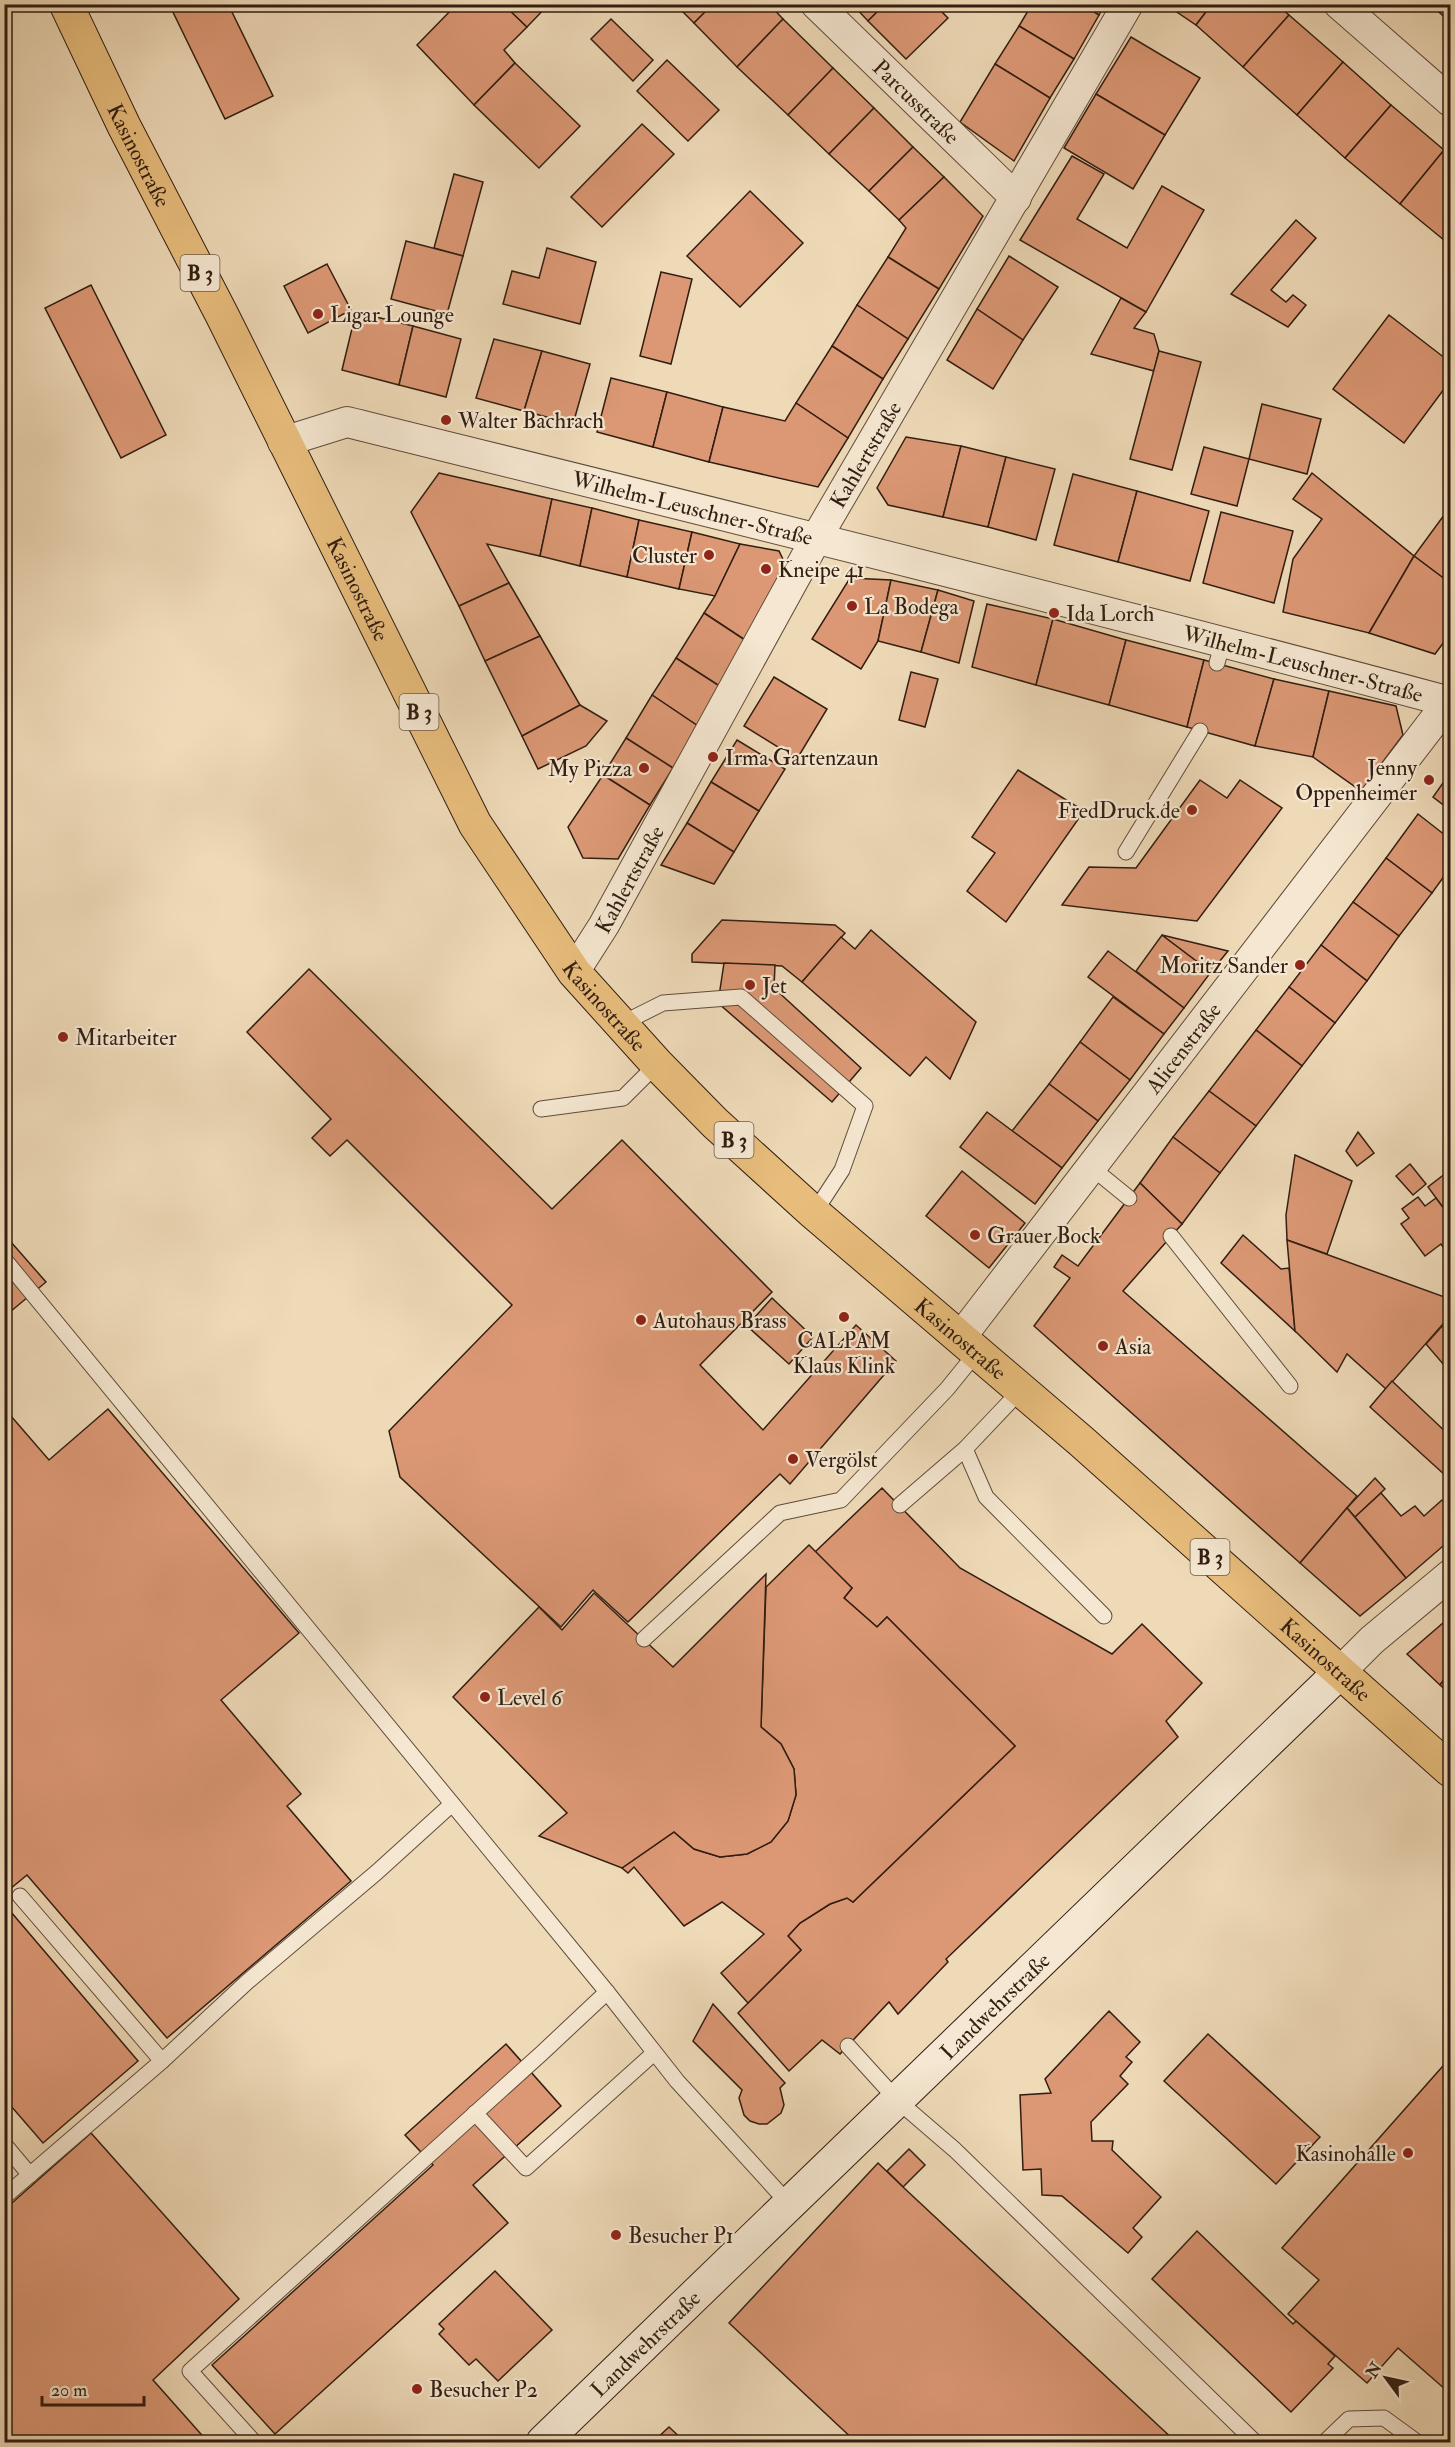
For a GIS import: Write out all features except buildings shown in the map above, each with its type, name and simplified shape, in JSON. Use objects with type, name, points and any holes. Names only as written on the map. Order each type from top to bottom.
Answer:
[{"type":"main road","name":"Kasinostraße","points":[[66,4],[124,126],[222,315],[283,442],[475,824],[574,972],[657,1064],[716,1123],[814,1213],[1021,1390],[1450,1770]]},
{"type":"street","name":"Parcusstraße","points":[[816,4],[1016,198]]},
{"type":"street","name":"Kahlertstraße","points":[[574,972],[604,925],[817,537],[1128,4]]},
{"type":"street","points":[[1339,4],[1450,101]]},
{"type":"street","name":"Wilhelm-Leuschner-Straße","points":[[283,442],[347,422],[817,537],[1220,652],[1450,702]]},
{"type":"street","name":"Alicenstraße","points":[[968,1345],[1091,1167],[1450,702]]},
{"type":"street","name":"Landwehrstraße","points":[[543,2442],[1372,1640],[1450,1575]]},
{"type":"lane","points":[[1126,852],[1200,731]]},
{"type":"lane","points":[[621,1024],[663,1003],[741,997],[865,1106],[842,1170],[814,1213]]},
{"type":"lane","points":[[541,1109],[623,1098],[657,1064]]},
{"type":"lane","points":[[1091,1167],[1129,1198]]},
{"type":"lane","points":[[1171,1236],[1290,1386]]},
{"type":"lane","points":[[4,1258],[607,1992],[654,2053],[790,2205]]},
{"type":"lane","points":[[644,1639],[780,1513],[841,1500],[947,1389],[968,1345]]},
{"type":"lane","points":[[900,1505],[965,1449],[1021,1390]]},
{"type":"lane","points":[[965,1449],[986,1497],[1104,1616]]},
{"type":"lane","points":[[4,2197],[162,2061],[247,1983],[377,1872],[452,1804]]},
{"type":"lane","points":[[20,1896],[162,2061]]},
{"type":"lane","points":[[254,2442],[190,2371],[607,1992]]},
{"type":"lane","points":[[848,2046],[898,2100],[955,2150],[1255,2442]]},
{"type":"lane","points":[[475,2113],[526,2168],[654,2053]]},
{"type":"lane","points":[[4,2144],[30,2175]]},
{"type":"lane","points":[[1325,2442],[1349,2419],[1384,2418],[1417,2442]]},
{"type":"place","name":"Ligar Lounge","points":[[318,314]]},
{"type":"place","name":"Walter Bachrach","points":[[446,420]]},
{"type":"place","name":"Cluster","points":[[709,555]]},
{"type":"place","name":"Kneipe 41","points":[[766,569]]},
{"type":"place","name":"La Bodega","points":[[852,606]]},
{"type":"place","name":"Ida Lorch","points":[[1054,613]]},
{"type":"place","name":"Irma Gartenzaun","points":[[713,757]]},
{"type":"place","name":"My Pizza","points":[[644,768]]},
{"type":"place","name":"Jenny Oppenheimer","points":[[1429,780]]},
{"type":"place","name":"FredDruck.de","points":[[1192,810]]},
{"type":"place","name":"Moritz Sander","points":[[1300,965]]},
{"type":"place","name":"Jet","points":[[750,985]]},
{"type":"place","name":"Mitarbeiter","points":[[63,1037]]},
{"type":"place","name":"Grauer Bock","points":[[975,1235]]},
{"type":"place","name":"CALPAM Klaus Klink","points":[[844,1317]]},
{"type":"place","name":"Autohaus Brass","points":[[641,1320]]},
{"type":"place","name":"Asia","points":[[1103,1346]]},
{"type":"place","name":"Vergölst","points":[[793,1459]]},
{"type":"place","name":"Level 6","points":[[485,1697]]},
{"type":"place","name":"Kasinohalle","points":[[1408,2153]]},
{"type":"place","name":"Besucher P1","points":[[616,2235]]},
{"type":"place","name":"Besucher P2","points":[[417,2389]]}]
